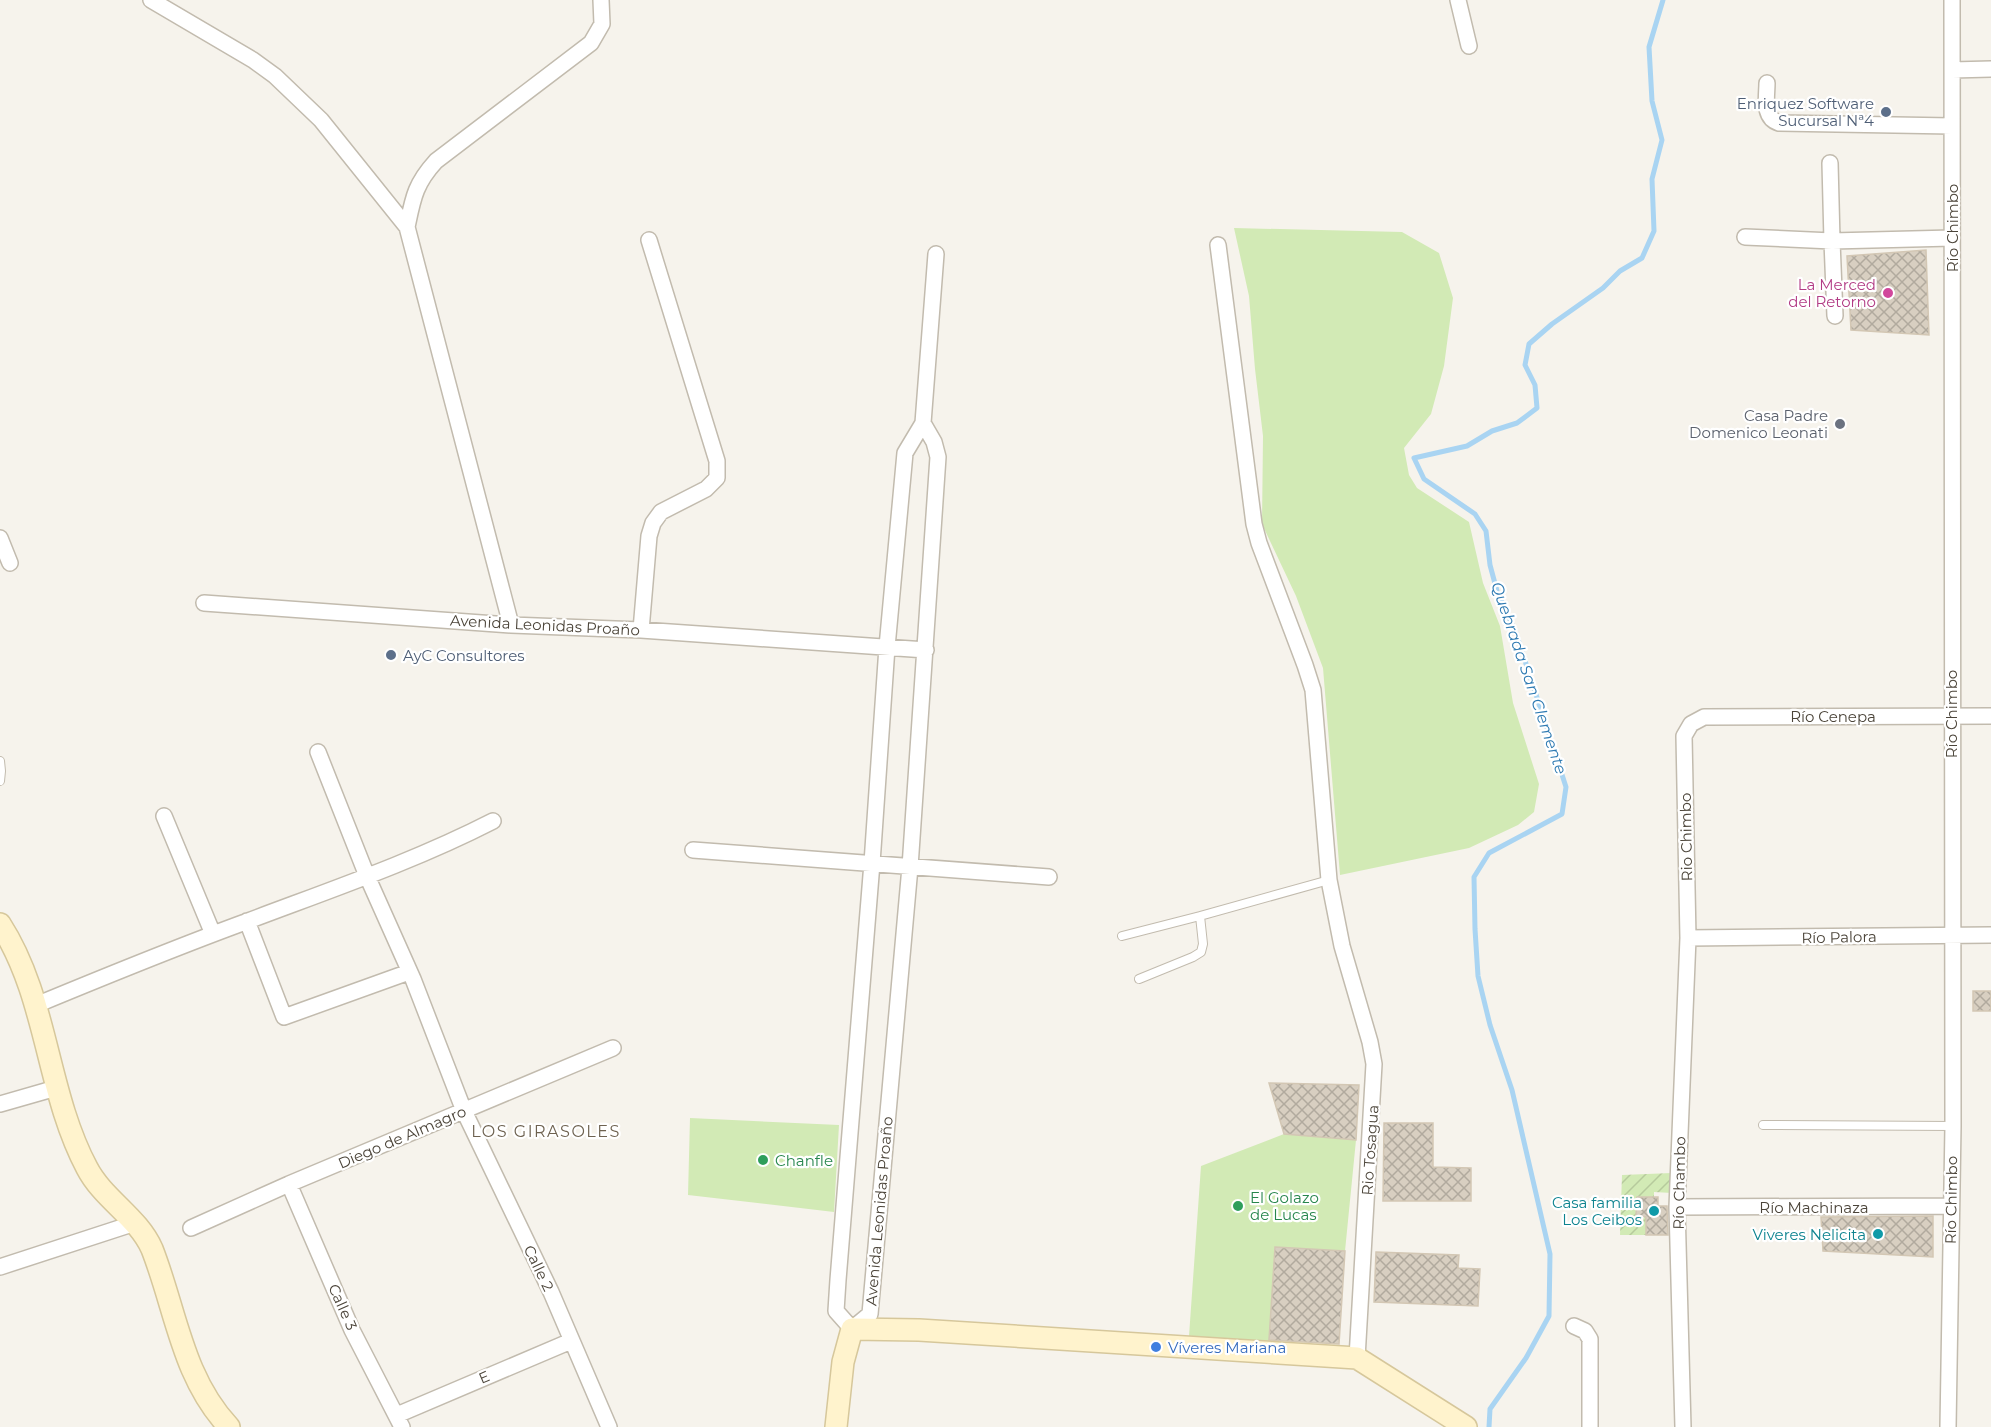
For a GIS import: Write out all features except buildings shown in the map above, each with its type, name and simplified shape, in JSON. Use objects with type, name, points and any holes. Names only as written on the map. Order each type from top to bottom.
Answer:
[{"type":"main road","points":[[0,924],[21,963],[36,1005],[56,1088],[87,1169],[103,1190],[135,1223],[150,1246],[184,1353],[196,1380],[229,1427]]},
{"type":"main road","points":[[836,1427],[843,1362],[852,1329],[919,1330],[1357,1358],[1466,1427]]},
{"type":"street","points":[[151,0],[253,60],[275,76],[321,120],[407,227],[511,625]]},
{"type":"street","points":[[407,227],[414,194],[423,175],[436,161],[591,43],[602,24],[601,0]]},
{"type":"street","points":[[1458,0],[1469,46]]},
{"type":"street","name":"Río Chimbo","points":[[1948,1427],[1953,1126],[1952,0]]},
{"type":"street","points":[[1952,69],[1991,69]]},
{"type":"street","points":[[1767,82],[1768,115],[1773,121],[1779,123],[1952,126]]},
{"type":"street","points":[[1830,163],[1835,316]]},
{"type":"street","points":[[1745,237],[1832,241],[1952,238]]},
{"type":"street","points":[[641,630],[649,536],[653,523],[660,512],[706,489],[717,478],[717,461],[649,240]]},
{"type":"street","name":"Rio Tosagua","points":[[1218,244],[1254,524],[1312,690],[1329,880],[1342,946],[1370,1042],[1374,1064],[1357,1358]]},
{"type":"street","points":[[852,1329],[836,1311],[887,647],[905,453],[923,423],[936,254]]},
{"type":"street","points":[[923,423],[934,442],[938,457],[926,650]]},
{"type":"street","points":[[0,538],[10,563]]},
{"type":"street","name":"Avenida Leonidas Proaño","points":[[204,603],[511,625],[641,630],[926,650],[910,867],[870,1314],[852,1329]]},
{"type":"street","name":"Río Cenepa","points":[[1684,736],[1691,724],[1704,717],[1991,716]]},
{"type":"street","name":"Rio Chimbo","points":[[1684,736],[1688,938]]},
{"type":"street","name":"Calle 2","points":[[318,752],[464,1111],[550,1292],[609,1427]]},
{"type":"street","points":[[164,816],[213,934]]},
{"type":"street","points":[[36,1005],[169,950],[367,876],[470,834],[493,821]]},
{"type":"street","points":[[693,850],[1049,877]]},
{"type":"street","points":[[247,921],[284,1017],[409,972]]},
{"type":"street","name":"Río Palora","points":[[1688,938],[1991,935]]},
{"type":"street","name":"Río Chambo","points":[[1683,1427],[1677,1207],[1688,938]]},
{"type":"street","name":"Diego de Almagro","points":[[192,1228],[613,1048]]},
{"type":"street","points":[[0,1104],[56,1088]]},
{"type":"street","name":"Calle 3","points":[[289,1185],[352,1330],[400,1421]]},
{"type":"street","name":"Río Machinaza","points":[[1677,1207],[1952,1206]]},
{"type":"street","points":[[0,1267],[135,1223]]},
{"type":"street","points":[[1574,1326],[1585,1331],[1590,1339],[1590,1427]]},
{"type":"street","name":"E","points":[[400,1421],[571,1341]]},
{"type":"lane","points":[[0,760],[2,771],[0,781]]},
{"type":"lane","points":[[1122,936],[1329,880]]},
{"type":"lane","points":[[1138,979],[1201,952],[1203,944],[1200,916]]},
{"type":"lane","points":[[1763,1125],[1953,1126]]},
{"type":"green space","points":[[1234,228],[1402,232],[1439,253],[1453,298],[1444,366],[1431,414],[1404,448],[1409,475],[1417,488],[1469,522],[1483,583],[1500,626],[1513,703],[1539,784],[1534,812],[1518,825],[1469,848],[1340,875],[1323,668],[1296,596],[1262,524],[1263,436],[1249,296]]},
{"type":"green space","name":"Chanfle","points":[[690,1118],[839,1125],[834,1212],[688,1195]]},
{"type":"green space","name":"El Golazo de Lucas","points":[[1284,1134],[1356,1140],[1345,1251],[1275,1247],[1269,1342],[1189,1336],[1201,1166]]},
{"type":"green space","points":[[1672,1173],[1672,1193],[1654,1192],[1654,1197],[1637,1197],[1636,1216],[1646,1217],[1646,1235],[1620,1235],[1622,1175]]},
{"type":"waterway","name":"Quebrada San Clemente","points":[[1489,1427],[1490,1409],[1526,1358],[1549,1316],[1550,1254],[1512,1090],[1490,1025],[1478,976],[1474,877],[1489,853],[1562,814],[1566,787],[1516,633],[1497,591],[1490,565],[1486,531],[1475,514],[1424,479],[1414,458],[1467,446],[1492,431],[1517,423],[1537,408],[1535,385],[1525,365],[1529,344],[1552,324],[1603,288],[1620,271],[1642,258],[1654,231],[1652,179],[1662,140],[1652,101],[1649,47],[1663,0]]},
{"type":"place","name":"Enriquez Software Sucursal Nª4","points":[[1886,112]]},
{"type":"place","name":"La Merced del Retorno","points":[[1888,293]]},
{"type":"place","name":"Casa Padre Domenico Leonati","points":[[1840,424]]},
{"type":"place","name":"AyC Consultores","points":[[391,655]]},
{"type":"place","name":"Chanfle","points":[[763,1160]]},
{"type":"place","name":"El Golazo de Lucas","points":[[1238,1206]]},
{"type":"place","name":"Casa familia Los Ceibos","points":[[1654,1211]]},
{"type":"place","name":"Viveres Nelicita","points":[[1878,1234]]},
{"type":"place","name":"Víveres Mariana","points":[[1156,1347]]},
{"type":"district","name":"LOS GIRASOLES","points":[[546,1131]]}]
